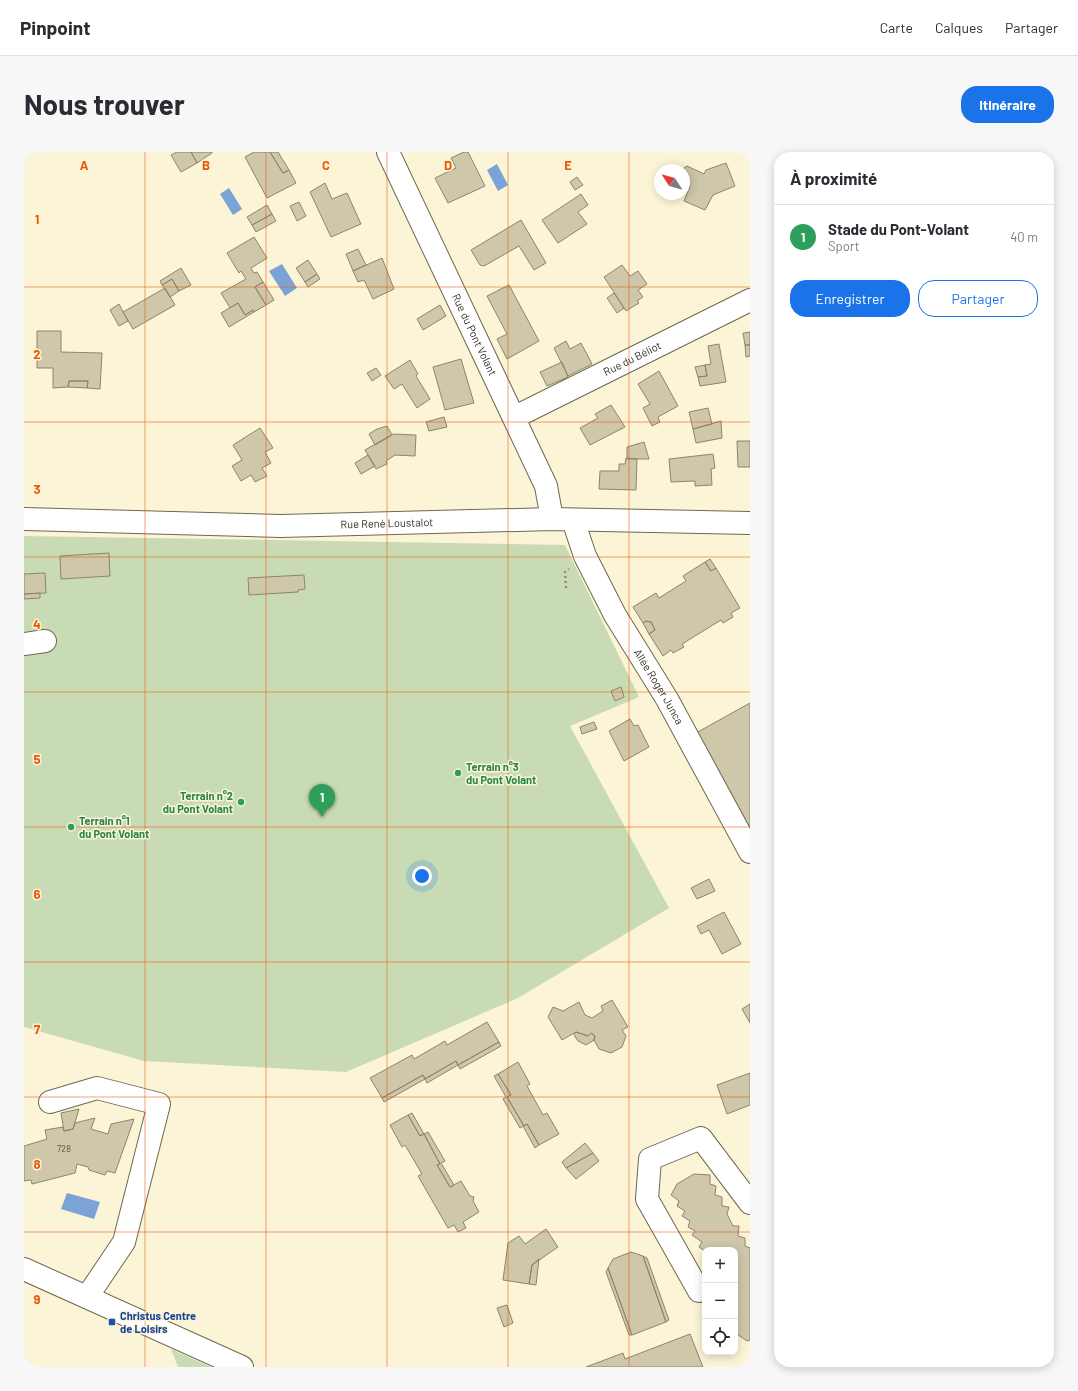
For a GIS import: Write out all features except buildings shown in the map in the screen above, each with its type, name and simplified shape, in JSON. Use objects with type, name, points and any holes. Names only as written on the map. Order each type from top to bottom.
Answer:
[{"type":"street","name":"Rue du Pont Volant","points":[[388,152],[562,520]]},
{"type":"street","name":"Rue du Béliot","points":[[514,417],[750,300]]},
{"type":"street","name":"Rue René Loustalot","points":[[24,519],[281,526],[562,520],[750,523]]},
{"type":"street","name":"Allée Roger Junca","points":[[562,520],[585,556],[615,615],[667,699],[750,852]]},
{"type":"street","points":[[50,1102],[96,1088],[159,1104],[124,1242],[87,1297]]},
{"type":"street","points":[[699,1291],[647,1199],[650,1159],[700,1138],[750,1203]]},
{"type":"street","points":[[24,1269],[242,1367]]},
{"type":"green space","points":[[24,536],[565,545],[639,697],[570,726],[669,908],[518,998],[346,1072],[144,1061],[24,1027]]},
{"type":"green space","points":[[171,1349],[211,1367],[178,1367]]},
{"type":"water","points":[[497,164],[508,185],[498,191],[487,170]]},
{"type":"water","points":[[229,188],[242,209],[233,215],[220,194]]},
{"type":"water","points":[[282,264],[297,288],[285,296],[269,271]]},
{"type":"water","points":[[67,1193],[100,1202],[94,1219],[61,1209]]},
{"type":"place","name":"Terrain n°3 du Pont Volant","points":[[458,773]]},
{"type":"place","name":"Terrain n°2 du Pont Volant","points":[[241,802]]},
{"type":"place","name":"Stade du Pont-Volant","points":[[322,817]]},
{"type":"place","name":"Terrain n°1 du Pont Volant","points":[[71,827]]},
{"type":"place","name":"Christus Centre de Loisirs","points":[[112,1322]]}]
